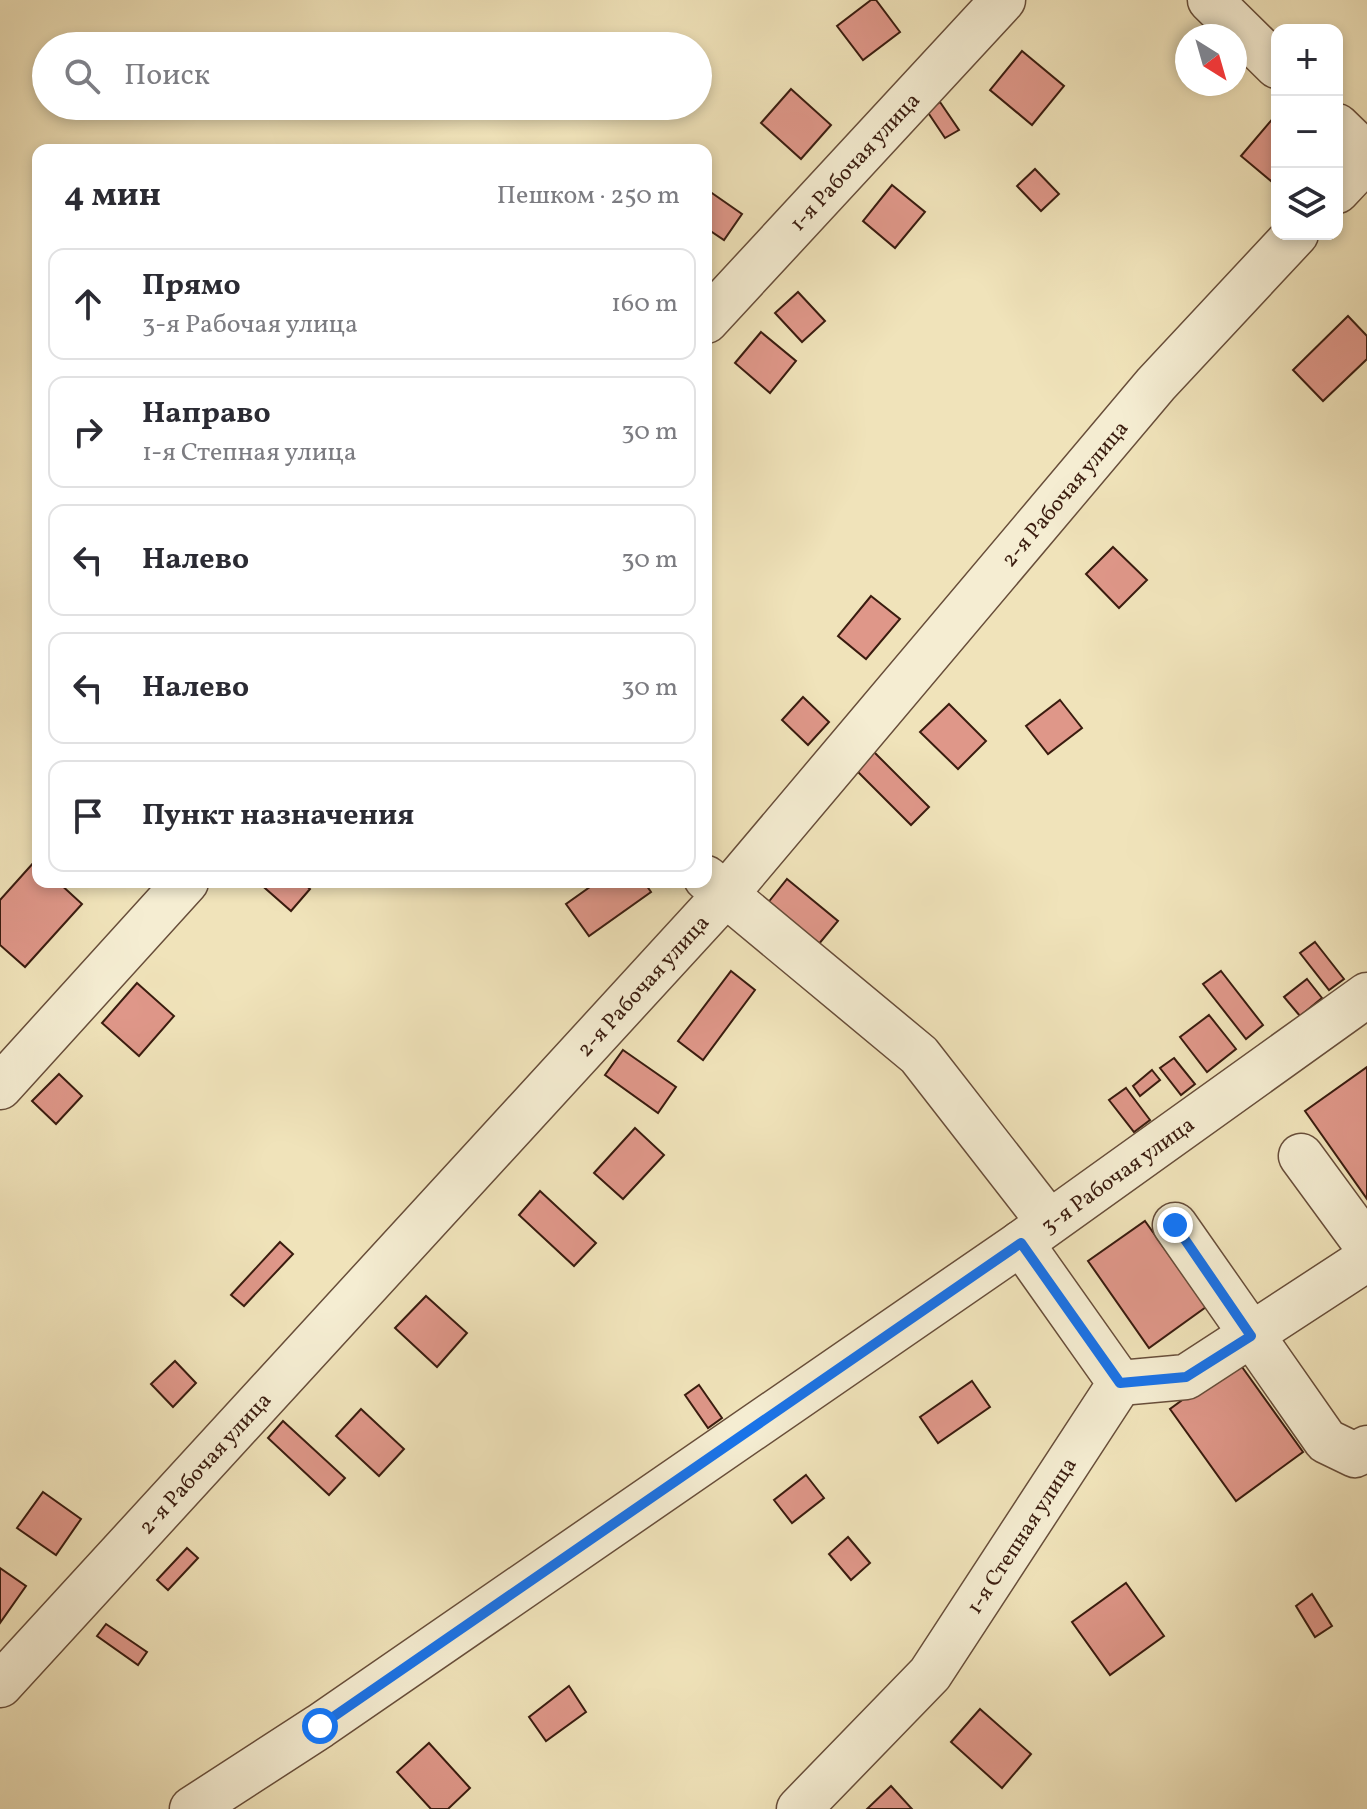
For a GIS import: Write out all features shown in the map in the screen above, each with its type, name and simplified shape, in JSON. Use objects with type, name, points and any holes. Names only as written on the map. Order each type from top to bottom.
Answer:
[{"type":"street","name":"1-я Рабочая улица","points":[[712,315],[1003,0]]},
{"type":"street","points":[[1210,0],[1271,60]]},
{"type":"street","points":[[1343,132],[1367,157],[1343,184]]},
{"type":"street","name":"2-я Рабочая улица","points":[[0,1685],[716,887],[1156,384],[1290,240]]},
{"type":"street","points":[[716,887],[919,1055],[1035,1233],[1120,1383],[1186,1377],[1367,1259]]},
{"type":"street","points":[[0,1087],[181,888]]},
{"type":"street","name":"3-я Рабочая улица","points":[[192,1809],[333,1717],[1035,1233],[1367,995]]},
{"type":"street","points":[[1301,1156],[1367,1246]]},
{"type":"street","points":[[1175,1225],[1326,1441],[1355,1455],[1367,1448]]},
{"type":"street","name":"1-я Степная улица","points":[[799,1809],[930,1674],[1120,1383]]},
{"type":"building","points":[[871,0],[876,0],[900,32],[863,60],[837,26]]},
{"type":"building","points":[[1022,51],[1064,86],[1032,125],[990,90]]},
{"type":"building","points":[[791,89],[831,125],[801,159],[761,123]]},
{"type":"building","points":[[940,102],[959,130],[945,138],[927,111]]},
{"type":"building","points":[[1271,121],[1271,181],[1241,156]]},
{"type":"building","points":[[1035,169],[1059,194],[1041,211],[1017,186]]},
{"type":"building","points":[[892,185],[925,212],[895,248],[863,221]]},
{"type":"building","points":[[712,193],[742,214],[724,240],[712,232]]},
{"type":"building","points":[[798,292],[825,321],[802,342],[775,313]]},
{"type":"building","points":[[1348,316],[1367,336],[1367,359],[1323,401],[1293,370]]},
{"type":"building","points":[[761,332],[796,361],[770,393],[735,363]]},
{"type":"building","points":[[1113,547],[1147,580],[1119,608],[1086,574]]},
{"type":"building","points":[[871,596],[900,619],[866,659],[838,636]]},
{"type":"building","points":[[803,697],[829,722],[808,745],[782,720]]},
{"type":"building","points":[[1060,700],[1082,728],[1048,754],[1026,726]]},
{"type":"building","points":[[949,704],[986,741],[958,769],[920,732]]},
{"type":"building","points":[[870,748],[929,807],[911,825],[852,766]]},
{"type":"building","points":[[32,864],[32,888],[65,888],[82,904],[25,967],[0,945],[0,900]]},
{"type":"building","points":[[787,879],[838,921],[818,945],[767,904]]},
{"type":"building","points":[[265,888],[310,889],[291,911]]},
{"type":"building","points":[[589,888],[648,888],[651,892],[589,936],[566,904]]},
{"type":"building","points":[[1315,942],[1344,979],[1329,990],[1300,953]]},
{"type":"building","points":[[731,971],[755,990],[703,1060],[678,1041]]},
{"type":"building","points":[[1221,971],[1263,1025],[1246,1039],[1203,984]]},
{"type":"building","points":[[1307,979],[1322,998],[1300,1016],[1284,997]]},
{"type":"building","points":[[137,983],[174,1016],[139,1056],[102,1023]]},
{"type":"building","points":[[1209,1015],[1236,1049],[1207,1072],[1180,1037]]},
{"type":"building","points":[[623,1050],[676,1087],[658,1113],[605,1075]]},
{"type":"building","points":[[1174,1058],[1195,1084],[1181,1095],[1160,1068]]},
{"type":"building","points":[[1367,1067],[1367,1199],[1305,1111]]},
{"type":"building","points":[[1152,1070],[1160,1080],[1140,1096],[1133,1086]]},
{"type":"building","points":[[59,1074],[82,1096],[56,1124],[32,1101]]},
{"type":"building","points":[[1126,1088],[1150,1120],[1134,1132],[1109,1100]]},
{"type":"building","points":[[635,1128],[664,1155],[623,1199],[594,1173]]},
{"type":"building","points":[[540,1191],[596,1243],[574,1266],[519,1215]]},
{"type":"building","points":[[1145,1221],[1206,1307],[1149,1348],[1088,1261]]},
{"type":"building","points":[[280,1242],[293,1254],[244,1306],[231,1295]]},
{"type":"building","points":[[426,1296],[467,1333],[437,1367],[395,1328]]},
{"type":"building","points":[[1237,1360],[1303,1452],[1236,1501],[1170,1409]]},
{"type":"building","points":[[175,1361],[196,1383],[173,1407],[151,1384]]},
{"type":"building","points":[[972,1381],[990,1407],[938,1443],[920,1417]]},
{"type":"building","points":[[699,1385],[722,1418],[708,1428],[685,1395]]},
{"type":"building","points":[[361,1409],[404,1449],[379,1476],[336,1436]]},
{"type":"building","points":[[283,1421],[345,1478],[329,1495],[268,1438]]},
{"type":"building","points":[[806,1475],[824,1498],[792,1523],[774,1500]]},
{"type":"building","points":[[43,1492],[81,1519],[56,1555],[17,1528]]},
{"type":"building","points":[[848,1537],[870,1563],[851,1580],[829,1554]]},
{"type":"building","points":[[187,1548],[198,1558],[168,1590],[157,1580]]},
{"type":"building","points":[[0,1568],[26,1586],[0,1623]]},
{"type":"building","points":[[1126,1583],[1164,1636],[1110,1675],[1072,1622]]},
{"type":"building","points":[[1312,1594],[1332,1626],[1315,1637],[1296,1606]]},
{"type":"building","points":[[106,1624],[147,1652],[138,1665],[97,1636]]},
{"type":"building","points":[[569,1686],[586,1712],[546,1741],[529,1717]]},
{"type":"building","points":[[980,1709],[1031,1754],[1002,1788],[951,1742]]},
{"type":"building","points":[[429,1743],[470,1788],[448,1809],[431,1809],[397,1772]]},
{"type":"building","points":[[891,1786],[912,1809],[867,1809]]},
{"type":"route","points":[[320,1726],[1021,1243],[1120,1383],[1186,1377],[1251,1336],[1175,1225]]}]
